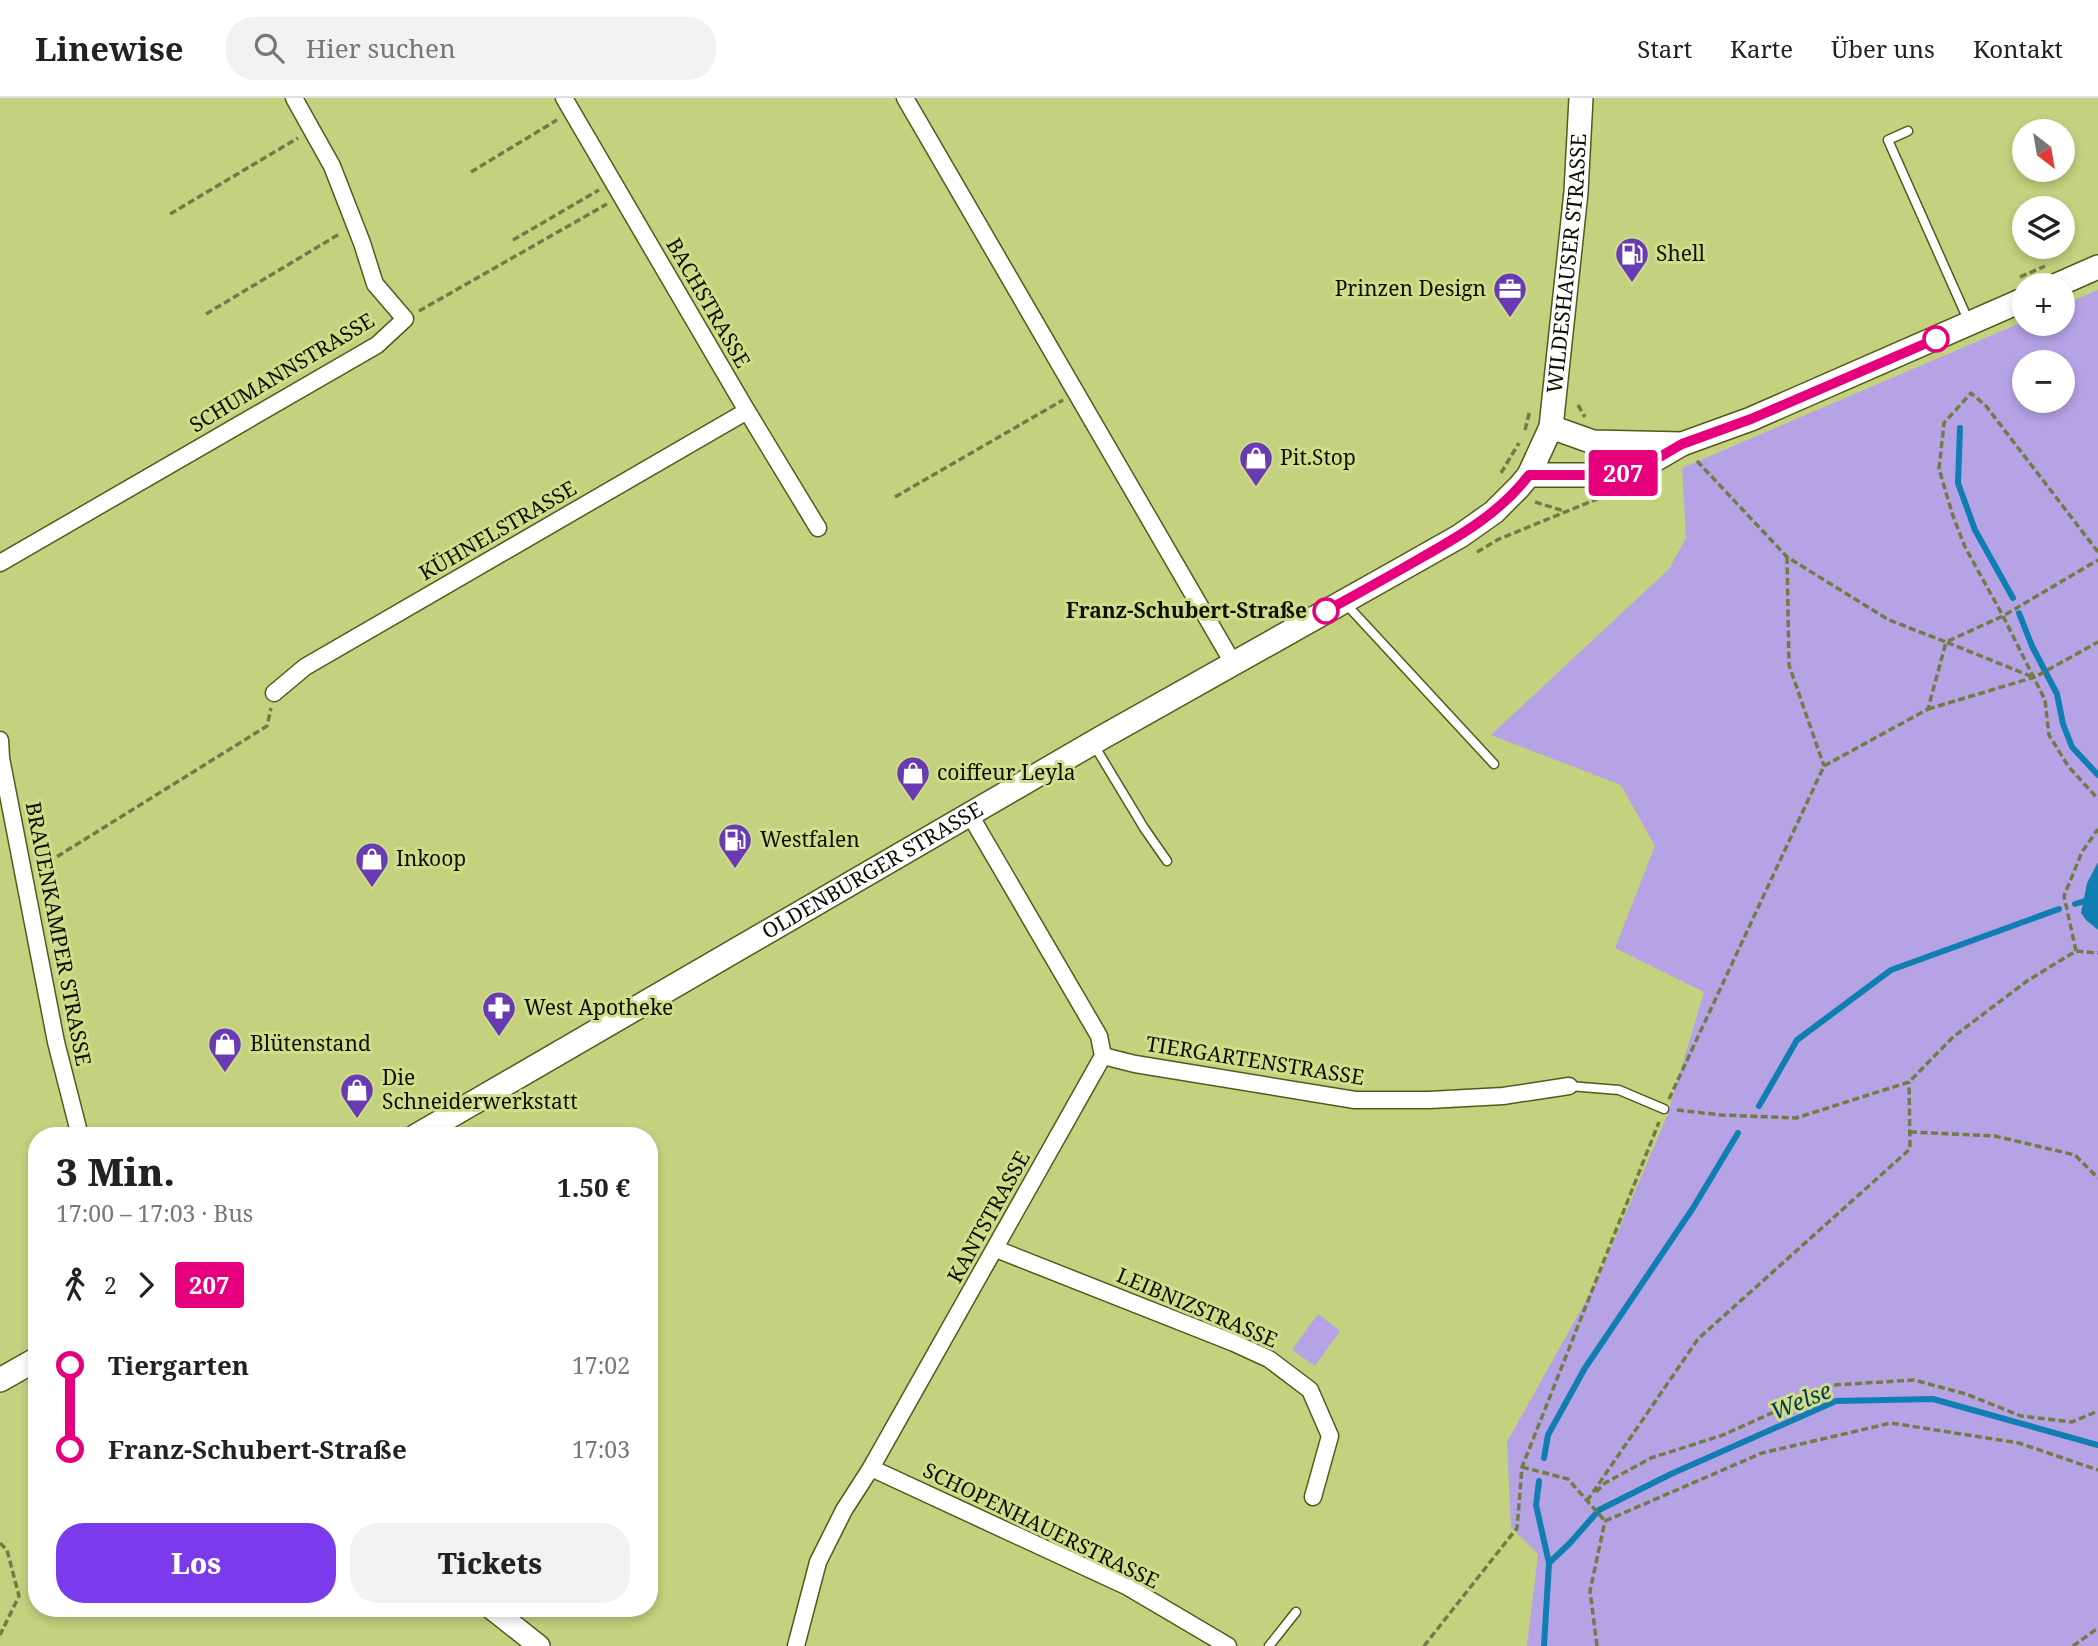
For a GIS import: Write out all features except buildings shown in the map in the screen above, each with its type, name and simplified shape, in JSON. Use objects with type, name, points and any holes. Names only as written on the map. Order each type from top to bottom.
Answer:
[{"type":"main road","name":"WILDESHAUSER STRASSE","points":[[1551,427],[1576,192],[1581,98]]},
{"type":"main road","points":[[2064,273],[2098,267]]},
{"type":"main road","points":[[1529,475],[1619,475],[1651,462],[1682,444],[1751,419],[1970,323],[2012,294]]},
{"type":"main road","points":[[1551,427],[1593,442],[1682,444]]},
{"type":"main road","name":"OLDENBURGER STRASSE","points":[[432,1127],[1092,743],[1460,536],[1494,512],[1519,487],[1529,475],[1551,427]]},
{"type":"main road","points":[[0,1380],[28,1364]]},
{"type":"street","name":"SCHUMANNSTRASSE","points":[[0,563],[377,345],[405,319],[375,284],[332,166],[294,98]]},
{"type":"street","points":[[905,98],[1233,663]]},
{"type":"street","name":"BACHSTRASSE","points":[[568,105],[818,528]]},
{"type":"street","name":"KÜHNELSTRASSE","points":[[274,693],[305,667],[747,411]]},
{"type":"street","name":"BRAUENKAMPER STRASSE","points":[[0,740],[1,758],[56,1042],[78,1127]]},
{"type":"street","points":[[970,815],[1099,1036],[1103,1056]]},
{"type":"street","name":"TIERGARTENSTRASSE","points":[[1103,1056],[1135,1064],[1355,1100],[1503,1096],[1569,1086]]},
{"type":"street","name":"KANTSTRASSE","points":[[796,1646],[818,1562],[844,1510],[871,1468],[996,1249],[1103,1056]]},
{"type":"street","name":"LEIBNIZSTRASSE","points":[[996,1249],[1234,1343],[1269,1359],[1310,1390],[1330,1436],[1313,1497]]},
{"type":"street","name":"SCHOPENHAUERSTRASSE","points":[[871,1468],[1128,1587],[1228,1646]]},
{"type":"street","points":[[502,1617],[539,1646]]},
{"type":"lane","points":[[1908,131],[1888,140],[1970,323]]},
{"type":"lane","points":[[1343,602],[1494,764]]},
{"type":"lane","points":[[1092,743],[1167,861]]},
{"type":"lane","points":[[1569,1086],[1619,1090],[1664,1109]]},
{"type":"lane","points":[[1269,1646],[1296,1612]]},
{"type":"path","points":[[471,172],[568,105]]},
{"type":"path","points":[[170,214],[312,130]]},
{"type":"path","points":[[513,240],[617,189]]},
{"type":"path","points":[[405,319],[617,189]]},
{"type":"path","points":[[206,314],[355,225]]},
{"type":"path","points":[[895,497],[1077,393]]},
{"type":"path","points":[[2098,552],[1986,406],[1971,393],[1944,423],[1939,469],[1953,516],[1965,547],[2003,615],[2045,700],[2049,735],[2068,766],[2098,799]]},
{"type":"path","points":[[1578,405],[1588,424]]},
{"type":"path","points":[[1682,444],[1787,557],[1889,620],[2034,677]]},
{"type":"path","points":[[1499,539],[1566,512],[1535,502]]},
{"type":"path","points":[[1787,557],[1789,665],[1824,766]]},
{"type":"path","points":[[1928,709],[1946,642],[2003,615],[2098,560]]},
{"type":"path","points":[[1424,1646],[1517,1528],[1522,1467],[1664,1109],[1824,766],[1928,709],[2034,677],[2098,642]]},
{"type":"path","points":[[23,870],[50,861],[267,726],[274,693]]},
{"type":"path","points":[[2076,951],[2064,896],[2082,852],[2098,829]]},
{"type":"path","points":[[1664,1109],[1721,1115],[1796,1118],[1909,1082],[1953,1038],[2027,981],[2076,951],[2098,953]]},
{"type":"path","points":[[1587,1501],[1698,1339],[1910,1149],[1909,1082]]},
{"type":"path","points":[[1910,1132],[1995,1136],[2075,1155],[2098,1178]]},
{"type":"path","points":[[1587,1501],[1605,1483],[1651,1458],[1724,1434],[1834,1385],[1913,1380],[1966,1394],[2021,1416],[2072,1422],[2098,1411]]},
{"type":"path","points":[[1605,1521],[1762,1453],[1891,1423],[2019,1443],[2098,1470]]},
{"type":"path","points":[[1522,1467],[1568,1479],[1605,1521]]},
{"type":"path","points":[[1597,1646],[1590,1591],[1605,1521]]},
{"type":"path","points":[[0,1543],[7,1550],[19,1596],[0,1635]]},
{"type":"path","points":[[2073,1646],[2098,1628]]},
{"type":"shaded area","points":[[2098,290],[2098,862],[2087,883],[2081,912],[2098,930],[2098,1646],[1527,1646],[1538,1554],[1511,1527],[1507,1442],[1597,1281],[1667,1116],[1704,992],[1615,948],[1655,846],[1621,785],[1491,735],[1669,569],[1686,538],[1682,468],[2012,327],[2012,336],[2075,336],[2075,300]]},
{"type":"shaded area","points":[[1318,1314],[1340,1331],[1315,1366],[1292,1350]]},
{"type":"water","points":[[2098,862],[2098,930],[2081,913],[2087,883]]},
{"type":"waterway","points":[[1960,428],[1958,483],[1975,530],[2013,598]]},
{"type":"waterway","points":[[2019,613],[2032,646],[2057,694],[2063,724],[2072,747],[2098,775]]},
{"type":"waterway","name":"Welse","points":[[2075,904],[2098,897]]},
{"type":"waterway","name":"Welse","points":[[1759,1106],[1797,1040],[1891,970],[2059,909]]},
{"type":"waterway","name":"Welse","points":[[1544,1458],[1548,1435],[1585,1368],[1693,1208],[1738,1133]]},
{"type":"waterway","name":"Welse","points":[[1544,1646],[1549,1563],[1599,1510],[1671,1474],[1836,1401],[1933,1399],[2098,1445]]},
{"type":"waterway","name":"Welse","points":[[1539,1481],[1536,1505],[1549,1563]]},
{"type":"bus line","name":"207","points":[[1326,611],[1460,536],[1494,512],[1529,475],[1619,475],[1651,462],[1682,444],[1751,419],[1936,339]]},
{"type":"place","name":"Shell","points":[[1632,284]]},
{"type":"place","name":"Prinzen Design","points":[[1510,319]]},
{"type":"place","name":"Pit.Stop","points":[[1256,488]]},
{"type":"place","name":"Franz-Schubert-Straße","points":[[1326,611]]},
{"type":"place","name":"coiffeur Leyla","points":[[913,803]]},
{"type":"place","name":"Westfalen","points":[[735,870]]},
{"type":"place","name":"Inkoop","points":[[372,889]]},
{"type":"place","name":"West Apotheke","points":[[499,1038]]},
{"type":"place","name":"Blütenstand","points":[[225,1074]]},
{"type":"place","name":"Die Schneiderwerkstatt","points":[[357,1120]]}]
